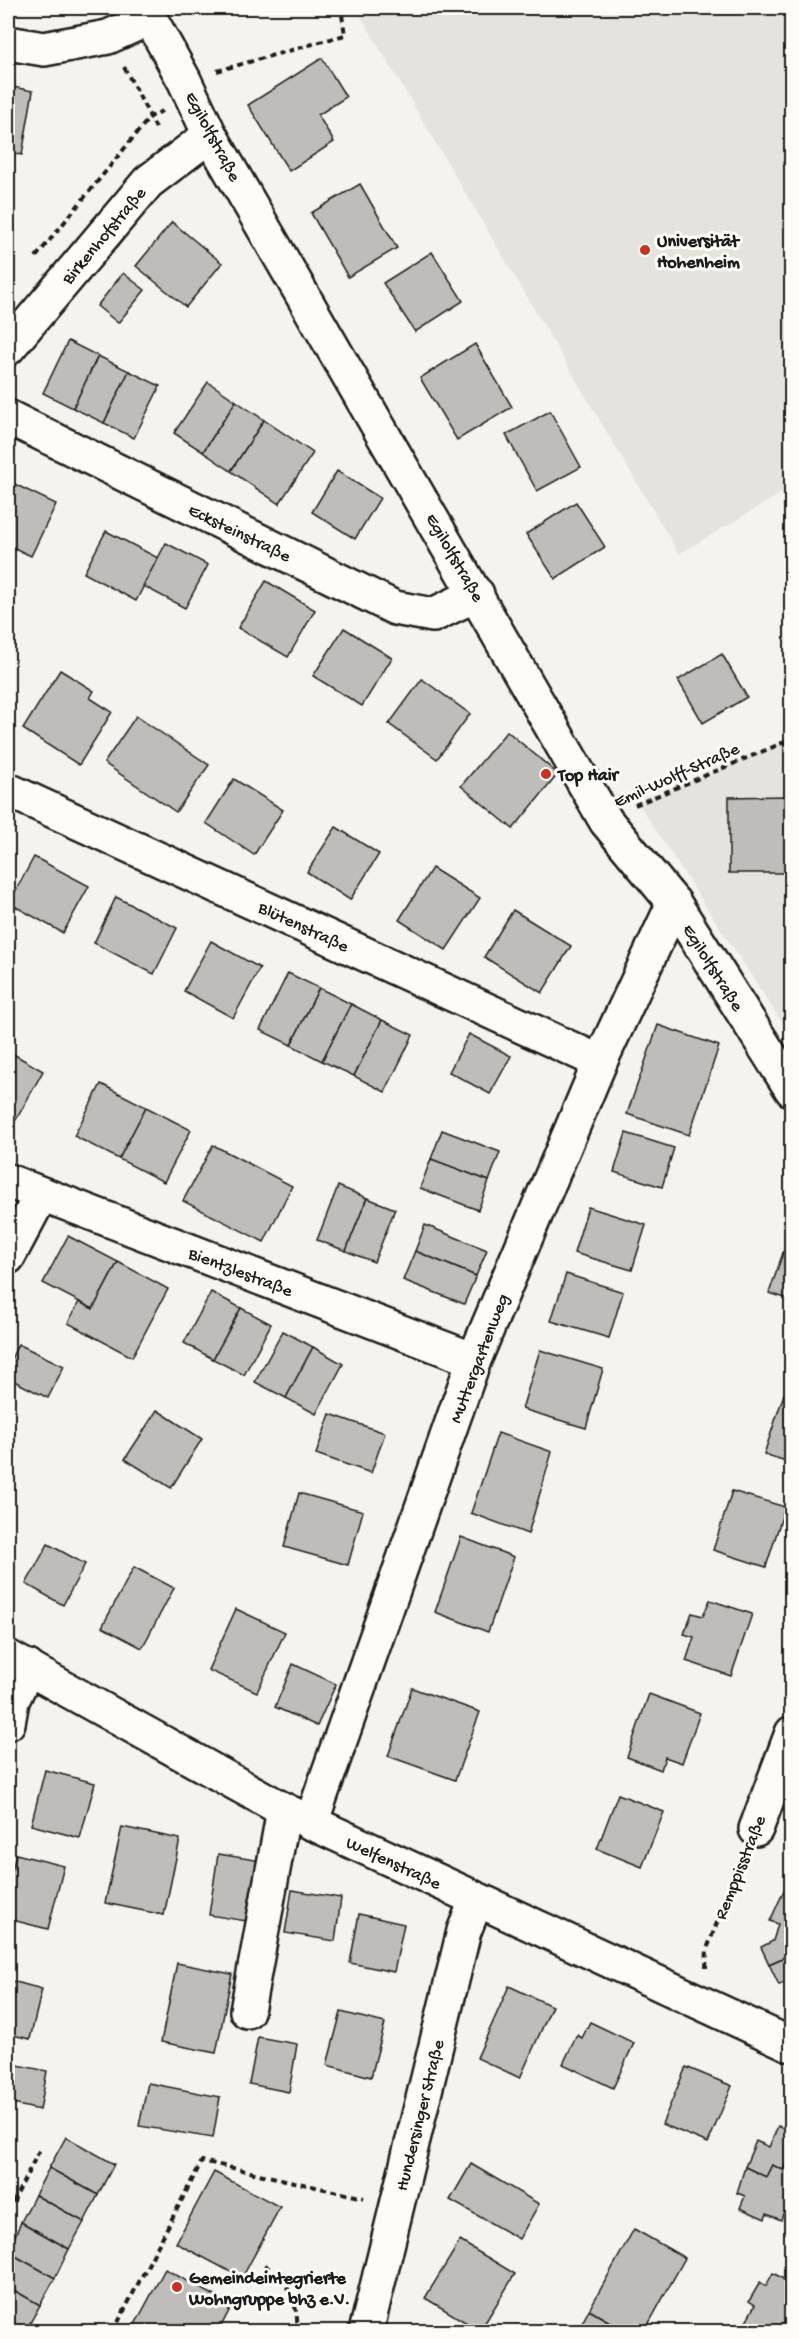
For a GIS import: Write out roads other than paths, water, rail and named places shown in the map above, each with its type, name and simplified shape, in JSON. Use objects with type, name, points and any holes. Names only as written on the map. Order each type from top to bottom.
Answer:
[{"type":"street","points":[[8,43],[44,50],[108,37],[149,13]]},
{"type":"street","name":"Egilolfstraße","points":[[149,13],[210,135],[606,821],[674,903],[792,1090]]},
{"type":"street","name":"Birkenhofstraße","points":[[8,348],[148,182],[210,135]]},
{"type":"street","name":"Ecksteinstraße","points":[[8,417],[395,608],[433,615],[477,594]]},
{"type":"street","name":"Blütenstraße","points":[[8,789],[600,1062]]},
{"type":"street","name":"Muttergartenweg","points":[[247,2011],[298,1817],[474,1360],[600,1062],[674,903]]},
{"type":"street","name":"Bientzlestraße","points":[[8,1180],[41,1195],[474,1360]]},
{"type":"street","points":[[8,1257],[41,1195]]},
{"type":"street","points":[[8,1723],[18,1662]]},
{"type":"street","name":"Welfenstraße","points":[[18,1662],[298,1817],[792,2045]]},
{"type":"street","name":"Remppisstraße","points":[[756,1828],[792,1733]]},
{"type":"street","name":"Hundersinger Straße","points":[[366,2331],[464,1931],[476,1901]]},
{"type":"place","name":"Universität Hohenheim","points":[[645,250]]},
{"type":"place","name":"Top Hair","points":[[546,774]]},
{"type":"place","name":"Gemeindeintegrierte Wohngruppe bhz e.V.","points":[[177,2287]]}]
